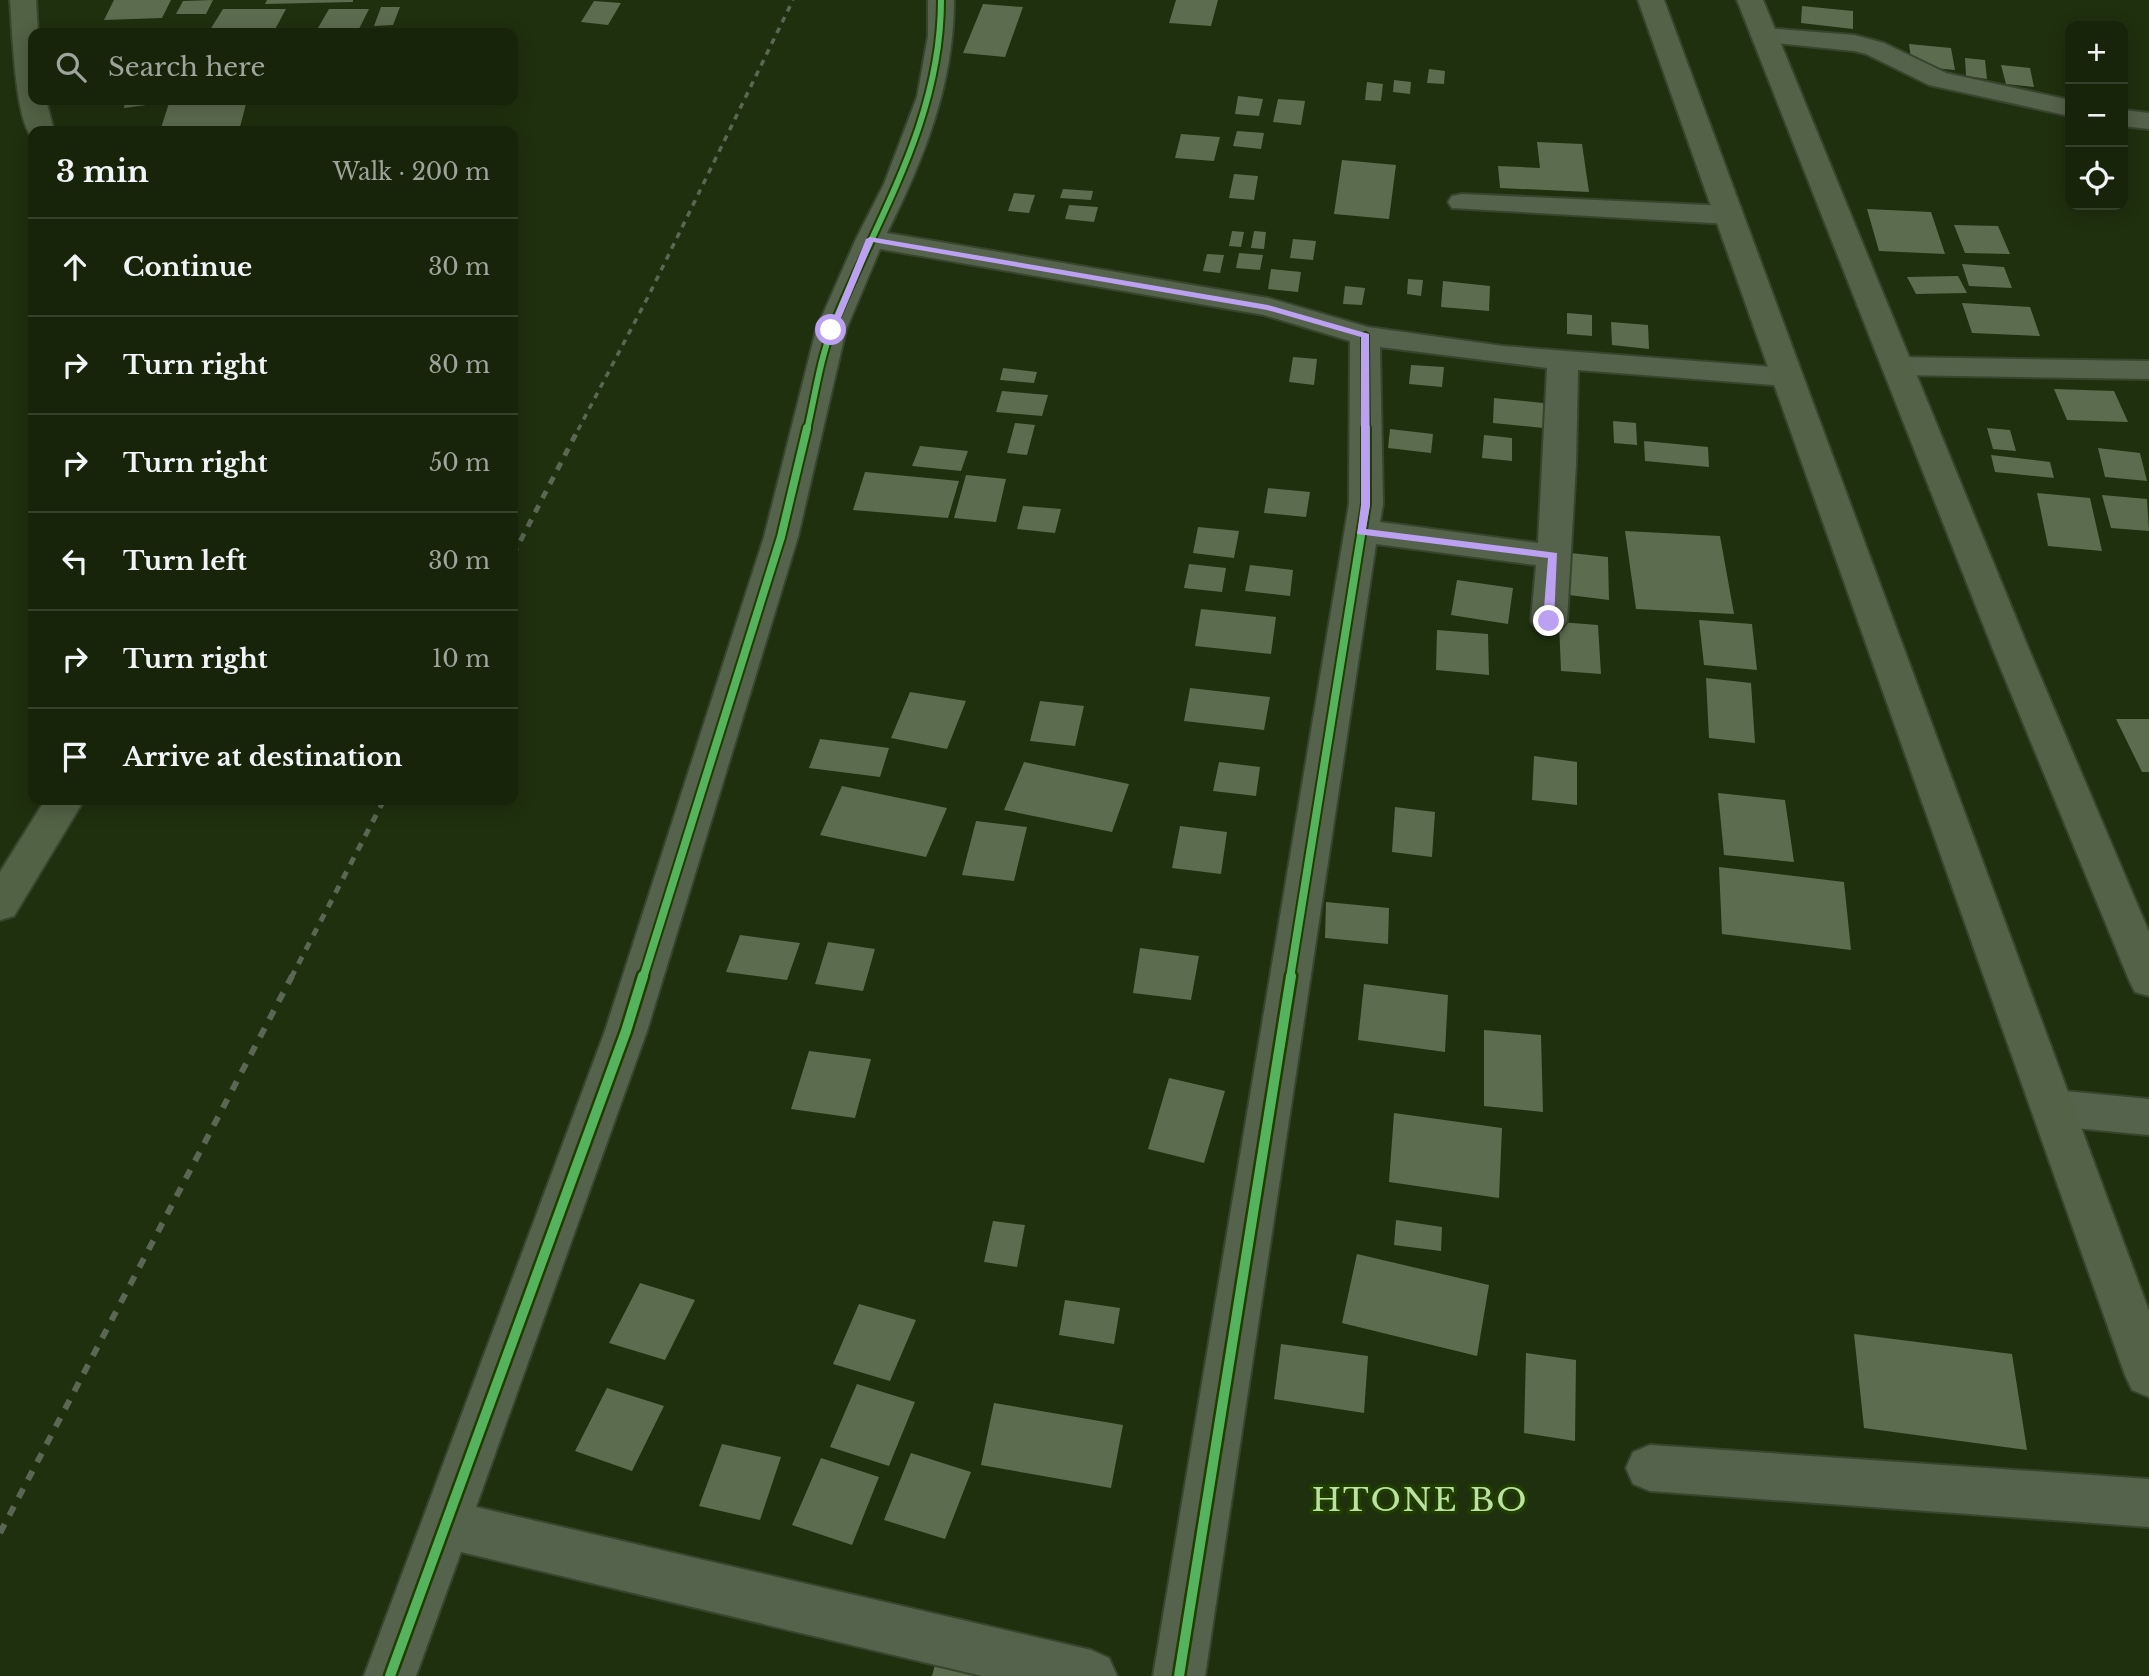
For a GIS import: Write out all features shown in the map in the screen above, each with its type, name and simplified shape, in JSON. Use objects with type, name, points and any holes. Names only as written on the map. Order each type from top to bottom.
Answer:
[{"type":"highway","points":[[23,0],[28,62]]},
{"type":"highway","points":[[34,105],[39,126]]},
{"type":"highway","points":[[0,905],[62,805]]},
{"type":"main road","points":[[1651,0],[2149,1375]]},
{"type":"main road","points":[[1750,0],[2012,652],[2149,980]]},
{"type":"street","points":[[390,1676],[626,1031],[781,537],[831,330],[870,239],[898,184],[930,97],[942,36],[941,0]]},
{"type":"street","points":[[1764,36],[1854,43],[1875,48],[1938,79],[2065,107]]},
{"type":"street","points":[[2128,119],[2149,121]]},
{"type":"street","points":[[1462,202],[1729,215]]},
{"type":"street","points":[[870,239],[1268,307],[1366,336],[1563,360],[1786,377]]},
{"type":"street","points":[[1179,1676],[1366,505],[1366,336]]},
{"type":"street","points":[[1549,621],[1563,360]]},
{"type":"street","points":[[1898,366],[2149,370]]},
{"type":"street","points":[[1360,531],[1554,556]]},
{"type":"street","points":[[2054,1108],[2149,1116]]},
{"type":"street","points":[[1650,1468],[2149,1503]]},
{"type":"street","points":[[446,1524],[1091,1676]]},
{"type":"building","points":[[114,0],[171,0],[162,18],[104,20]]},
{"type":"building","points":[[213,0],[206,14],[176,14],[183,1]]},
{"type":"building","points":[[267,0],[353,0],[353,2],[265,4]]},
{"type":"building","points":[[1176,0],[1218,0],[1211,26],[1169,23]]},
{"type":"building","points":[[594,1],[621,3],[608,25],[581,22]]},
{"type":"building","points":[[983,4],[1023,7],[1005,57],[963,53]]},
{"type":"building","points":[[1802,6],[1853,11],[1853,29],[1801,23]]},
{"type":"building","points":[[381,7],[400,7],[393,25],[374,26]]},
{"type":"building","points":[[223,9],[286,9],[276,28],[211,28]]},
{"type":"building","points":[[329,9],[369,9],[360,28],[318,28]]},
{"type":"building","points":[[1909,44],[1951,48],[1955,70],[1912,66]]},
{"type":"building","points":[[1965,58],[1985,60],[1987,79],[1966,76]]},
{"type":"building","points":[[2001,65],[2030,68],[2034,87],[2006,84]]},
{"type":"building","points":[[1429,69],[1445,71],[1444,84],[1427,83]]},
{"type":"building","points":[[1394,80],[1411,82],[1410,94],[1393,92]]},
{"type":"building","points":[[1367,82],[1383,84],[1381,101],[1365,100]]},
{"type":"building","points":[[1238,96],[1263,99],[1259,116],[1235,114]]},
{"type":"building","points":[[1278,99],[1305,101],[1301,125],[1273,122]]},
{"type":"building","points":[[124,105],[146,105],[124,108]]},
{"type":"building","points":[[168,105],[246,105],[240,126],[162,126]]},
{"type":"building","points":[[1237,131],[1264,133],[1261,149],[1233,146]]},
{"type":"building","points":[[1181,134],[1220,137],[1214,161],[1175,158]]},
{"type":"building","points":[[1537,142],[1582,144],[1589,192],[1500,188],[1498,166],[1540,168]]},
{"type":"building","points":[[1342,160],[1396,165],[1389,219],[1334,214]]},
{"type":"building","points":[[1234,174],[1258,176],[1254,200],[1229,198]]},
{"type":"building","points":[[1063,189],[1093,191],[1091,200],[1060,198]]},
{"type":"building","points":[[1014,193],[1035,195],[1029,213],[1008,211]]},
{"type":"building","points":[[1069,205],[1098,207],[1094,222],[1065,219]]},
{"type":"building","points":[[1867,209],[1931,212],[1945,254],[1879,251]]},
{"type":"building","points":[[1954,225],[1998,226],[2010,254],[1965,253]]},
{"type":"building","points":[[1232,231],[1244,232],[1241,247],[1229,246]]},
{"type":"building","points":[[1254,231],[1266,232],[1264,249],[1251,248]]},
{"type":"building","points":[[1293,239],[1316,241],[1313,260],[1290,258]]},
{"type":"building","points":[[1239,253],[1263,255],[1260,270],[1236,268]]},
{"type":"building","points":[[1207,254],[1224,255],[1220,273],[1203,271]]},
{"type":"building","points":[[1962,264],[2004,267],[2012,288],[1969,286]]},
{"type":"building","points":[[1271,269],[1301,272],[1298,292],[1268,289]]},
{"type":"building","points":[[1958,276],[1967,293],[1916,294],[1907,277]]},
{"type":"building","points":[[1408,279],[1423,280],[1421,296],[1407,294]]},
{"type":"building","points":[[1443,281],[1490,286],[1489,311],[1441,307]]},
{"type":"building","points":[[1345,286],[1365,288],[1362,305],[1343,304]]},
{"type":"building","points":[[1962,303],[2030,307],[2040,336],[1972,333]]},
{"type":"building","points":[[1567,313],[1592,315],[1592,336],[1567,334]]},
{"type":"building","points":[[1611,322],[1648,325],[1649,349],[1612,345]]},
{"type":"building","points":[[1293,357],[1317,359],[1314,385],[1289,382]]},
{"type":"building","points":[[1411,365],[1444,367],[1442,387],[1409,384]]},
{"type":"building","points":[[1003,368],[1037,372],[1034,383],[1000,380]]},
{"type":"building","points":[[2054,389],[2114,391],[2128,422],[2067,420]]},
{"type":"building","points":[[1002,391],[1048,395],[1042,416],[996,412]]},
{"type":"building","points":[[1494,398],[1543,403],[1543,428],[1493,423]]},
{"type":"building","points":[[1613,421],[1636,423],[1637,445],[1614,443]]},
{"type":"building","points":[[1015,423],[1035,425],[1027,455],[1007,453]]},
{"type":"building","points":[[1987,428],[2010,430],[2016,451],[1993,449]]},
{"type":"building","points":[[1390,429],[1433,434],[1431,453],[1388,448]]},
{"type":"building","points":[[1484,435],[1512,438],[1512,461],[1482,458]]},
{"type":"building","points":[[1644,441],[1708,447],[1709,467],[1645,461]]},
{"type":"building","points":[[920,446],[968,451],[961,471],[912,466]]},
{"type":"building","points":[[2098,448],[2140,453],[2147,481],[2105,477]]},
{"type":"building","points":[[1991,455],[2050,462],[2054,478],[1995,472]]},
{"type":"building","points":[[865,472],[959,481],[948,518],[853,510]]},
{"type":"building","points":[[966,475],[1006,479],[996,522],[954,518]]},
{"type":"building","points":[[1268,488],[1310,492],[1306,517],[1264,513]]},
{"type":"building","points":[[2037,493],[2090,498],[2102,551],[2048,546]]},
{"type":"building","points":[[2102,495],[2147,499],[2149,531],[2111,528]]},
{"type":"building","points":[[1023,506],[1061,509],[1055,533],[1017,529]]},
{"type":"building","points":[[1198,527],[1239,531],[1234,558],[1193,553]]},
{"type":"building","points":[[1625,531],[1720,536],[1734,614],[1636,609]]},
{"type":"building","points":[[1561,552],[1608,557],[1609,600],[1561,594]]},
{"type":"building","points":[[1189,564],[1226,568],[1222,592],[1184,588]]},
{"type":"building","points":[[1250,565],[1293,570],[1290,596],[1245,591]]},
{"type":"building","points":[[1457,580],[1513,588],[1508,624],[1451,615]]},
{"type":"building","points":[[1201,609],[1276,617],[1271,654],[1195,646]]},
{"type":"building","points":[[1699,620],[1752,624],[1757,670],[1704,665]]},
{"type":"building","points":[[1559,622],[1598,625],[1601,674],[1561,671]]},
{"type":"building","points":[[1437,630],[1488,634],[1489,675],[1436,670]]},
{"type":"building","points":[[1706,678],[1751,683],[1755,743],[1709,738]]},
{"type":"building","points":[[1190,688],[1270,697],[1264,730],[1184,721]]},
{"type":"building","points":[[910,692],[966,701],[947,749],[891,738]]},
{"type":"building","points":[[1040,701],[1084,706],[1075,746],[1030,741]]},
{"type":"building","points":[[2116,719],[2149,719],[2149,772],[2142,772]]},
{"type":"building","points":[[820,739],[889,748],[880,777],[809,768]]},
{"type":"building","points":[[1534,756],[1577,762],[1577,805],[1532,800]]},
{"type":"building","points":[[1024,762],[1129,784],[1112,832],[1004,810]]},
{"type":"building","points":[[1219,762],[1260,767],[1256,796],[1213,791]]},
{"type":"building","points":[[842,786],[947,808],[926,857],[820,835]]},
{"type":"building","points":[[1718,793],[1785,800],[1794,862],[1724,855]]},
{"type":"building","points":[[1395,807],[1435,812],[1432,857],[1392,852]]},
{"type":"building","points":[[976,821],[1027,827],[1014,881],[962,875]]},
{"type":"building","points":[[1180,826],[1227,832],[1221,874],[1172,868]]},
{"type":"building","points":[[1719,867],[1844,882],[1851,950],[1722,934]]},
{"type":"building","points":[[1326,902],[1389,908],[1388,944],[1325,938]]},
{"type":"building","points":[[740,935],[800,943],[787,980],[726,972]]},
{"type":"building","points":[[828,942],[875,949],[863,991],[815,984]]},
{"type":"building","points":[[1140,948],[1199,956],[1191,1000],[1133,993]]},
{"type":"building","points":[[1364,984],[1448,995],[1445,1052],[1358,1040]]},
{"type":"building","points":[[1484,1030],[1541,1035],[1543,1112],[1484,1106]]},
{"type":"building","points":[[809,1051],[871,1059],[855,1118],[791,1109]]},
{"type":"building","points":[[1169,1078],[1225,1091],[1204,1163],[1148,1149]]},
{"type":"building","points":[[1394,1113],[1502,1128],[1499,1198],[1389,1182]]},
{"type":"building","points":[[1396,1220],[1442,1227],[1441,1251],[1394,1245]]},
{"type":"building","points":[[993,1221],[1025,1225],[1017,1267],[984,1262]]},
{"type":"building","points":[[1357,1254],[1489,1285],[1477,1356],[1342,1323]]},
{"type":"building","points":[[640,1283],[695,1300],[665,1360],[609,1343]]},
{"type":"building","points":[[1065,1300],[1120,1308],[1114,1344],[1059,1335]]},
{"type":"building","points":[[859,1304],[916,1320],[890,1381],[833,1364]]},
{"type":"building","points":[[1854,1334],[2012,1354],[2027,1450],[1864,1428]]},
{"type":"building","points":[[1281,1344],[1368,1356],[1364,1413],[1274,1399]]},
{"type":"building","points":[[1526,1353],[1576,1360],[1575,1441],[1524,1433]]},
{"type":"building","points":[[857,1384],[915,1402],[889,1466],[830,1447]]},
{"type":"building","points":[[607,1388],[664,1406],[632,1471],[575,1451]]},
{"type":"building","points":[[994,1403],[1123,1425],[1111,1488],[981,1465]]},
{"type":"building","points":[[722,1444],[781,1457],[760,1520],[699,1506]]},
{"type":"building","points":[[911,1453],[971,1472],[945,1539],[884,1520]]},
{"type":"building","points":[[821,1458],[879,1477],[852,1545],[792,1525]]},
{"type":"building","points":[[939,1649],[999,1676],[932,1676]]},
{"type":"railway","points":[[578,430],[649,295],[793,0]]},
{"type":"railway","points":[[518,545],[579,428]]},
{"type":"railway","points":[[291,978],[381,805]]},
{"type":"railway","points":[[0,1533],[292,976]]},
{"type":"cycle path","points":[[390,1676],[626,1031],[781,537],[831,330],[870,239],[898,184],[930,97],[941,36],[941,0]]},
{"type":"cycle path","points":[[1179,1676],[1366,504],[1365,336]]},
{"type":"district","name":"HTONE BO","points":[[1420,1500]]},
{"type":"route","points":[[831,330],[870,239],[1268,307],[1366,336],[1366,505],[1360,531],[1554,556],[1549,621]]}]
